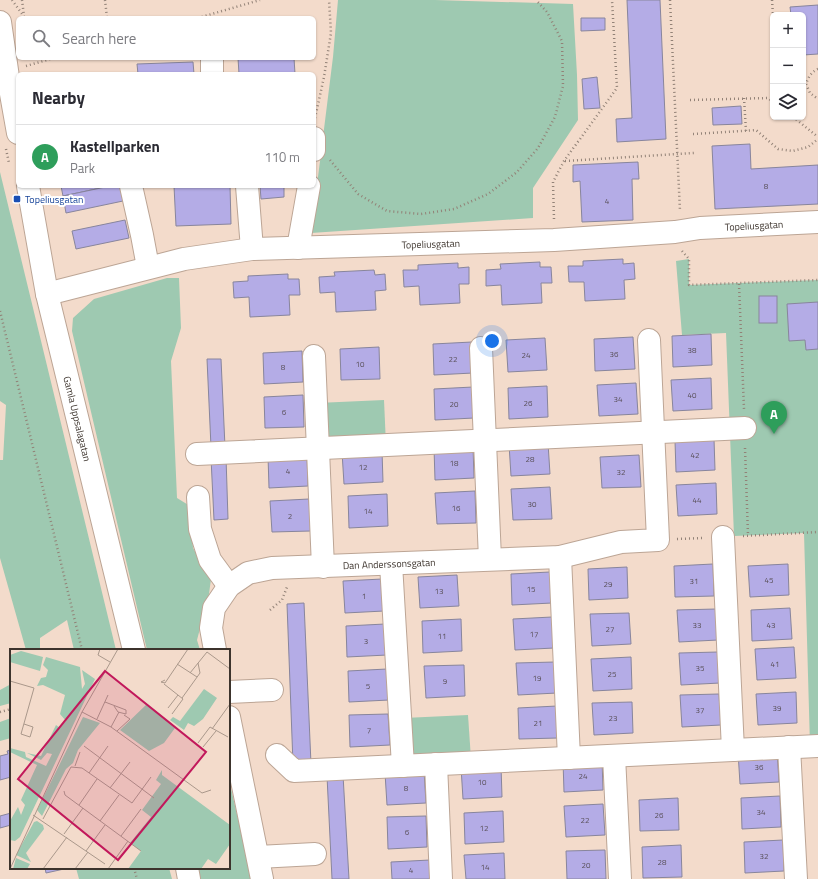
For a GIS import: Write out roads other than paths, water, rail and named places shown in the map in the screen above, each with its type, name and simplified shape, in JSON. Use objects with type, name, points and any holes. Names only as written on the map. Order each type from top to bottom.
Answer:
[{"type":"street","points":[[0,22],[16,123]]},
{"type":"street","points":[[212,60],[212,72]]},
{"type":"street","name":"Gamla Uppsalagatan","points":[[28,188],[47,294],[134,649]]},
{"type":"street","points":[[131,188],[148,267]]},
{"type":"street","points":[[247,188],[252,250]]},
{"type":"street","points":[[298,248],[309,188]]},
{"type":"street","name":"Topeliusgatan","points":[[47,294],[184,259],[252,250],[554,240],[675,232],[700,228],[818,222]]},
{"type":"street","points":[[649,340],[653,432]]},
{"type":"street","points":[[481,348],[490,559]]},
{"type":"street","points":[[314,356],[323,567]]},
{"type":"street","points":[[197,454],[745,428]]},
{"type":"street","name":"Dan Anderssonsgatan","points":[[215,649],[211,628],[214,608],[229,586],[248,573],[272,568],[560,557],[621,542],[658,540],[653,432]]},
{"type":"street","points":[[198,497],[200,529],[210,560],[229,586]]},
{"type":"street","points":[[723,537],[733,750]]},
{"type":"street","points":[[560,557],[569,758]]},
{"type":"street","points":[[391,564],[403,766]]},
{"type":"street","points":[[230,692],[272,690]]},
{"type":"street","points":[[230,722],[262,879]]},
{"type":"street","points":[[277,755],[294,771],[818,746]]},
{"type":"street","points":[[789,747],[796,879]]},
{"type":"street","points":[[614,756],[620,879]]},
{"type":"street","points":[[436,764],[441,879]]},
{"type":"street","points":[[258,857],[315,854]]},
{"type":"street","points":[[187,869],[189,879]]},
{"type":"place","name":"Topeliusgatan","points":[[17,199]]},
{"type":"place","name":"Kastellparken","points":[[774,434]]}]
